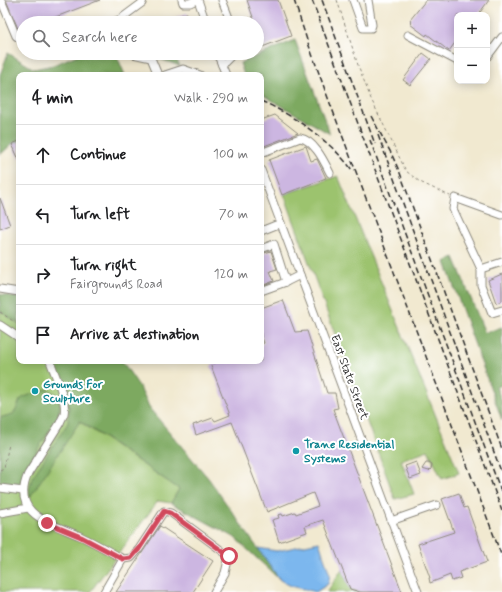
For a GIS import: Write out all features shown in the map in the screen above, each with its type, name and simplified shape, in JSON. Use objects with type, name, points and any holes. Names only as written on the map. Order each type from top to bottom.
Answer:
[{"type":"street","points":[[1,0],[16,36]]},
{"type":"street","points":[[124,16],[142,3],[143,0]]},
{"type":"street","points":[[182,0],[183,4],[197,0],[203,16]]},
{"type":"street","points":[[222,0],[228,16]]},
{"type":"street","points":[[352,0],[363,28],[371,28],[372,24],[368,0]]},
{"type":"street","points":[[408,35],[454,59]]},
{"type":"street","points":[[490,53],[502,37]]},
{"type":"street","points":[[152,60],[157,72]]},
{"type":"street","points":[[220,60],[225,72]]},
{"type":"street","points":[[222,65],[227,60]]},
{"type":"street","points":[[174,72],[183,69],[192,72]]},
{"type":"street","points":[[264,152],[300,138],[304,139],[316,150],[326,164],[330,173]]},
{"type":"street","name":"East State Street","points":[[264,178],[418,592]]},
{"type":"street","points":[[502,215],[455,198],[453,210],[481,269],[480,285],[492,313],[502,310]]},
{"type":"street","points":[[264,230],[281,224]]},
{"type":"street","points":[[264,247],[274,244],[286,282]]},
{"type":"street","points":[[481,269],[502,262]]},
{"type":"street","points":[[264,290],[300,276]]},
{"type":"street","points":[[0,289],[16,292]]},
{"type":"street","points":[[0,325],[16,335]]},
{"type":"street","points":[[51,364],[63,398],[64,414],[24,482],[23,491],[26,504],[39,518],[47,523],[81,537],[123,559],[131,558],[139,549],[164,511],[170,513],[229,556],[225,573],[214,592]]},
{"type":"street","points":[[0,488],[23,491]]},
{"type":"street","points":[[0,513],[26,504]]},
{"type":"street","points":[[391,521],[437,505]]},
{"type":"street","points":[[104,592],[123,559]]},
{"type":"path","points":[[337,0],[370,99],[406,171],[420,182],[455,198]]},
{"type":"path","points":[[0,312],[16,323]]},
{"type":"path","points":[[0,470],[4,468],[9,444]]},
{"type":"green space","points":[[295,40],[330,134],[264,96],[264,72],[243,72],[240,63],[247,60],[264,60],[264,53]]},
{"type":"green space","points":[[8,53],[16,58],[16,60],[19,60],[34,69],[53,65],[65,60],[119,60],[124,72],[16,72],[16,142],[0,155],[0,75]]},
{"type":"green space","points":[[163,60],[177,60],[180,66]]},
{"type":"green space","points":[[338,176],[459,473],[442,479],[428,450],[401,460],[414,494],[395,499],[284,194]]},
{"type":"green space","points":[[454,257],[485,333],[502,327],[502,385],[496,387],[502,401],[502,420],[445,262]]},
{"type":"green space","points":[[0,294],[16,297],[16,364],[63,364],[79,421],[179,489],[171,503],[158,501],[90,592],[0,592]]},
{"type":"green space","points":[[0,294],[16,297],[16,322],[0,311]]},
{"type":"green space","points":[[55,364],[124,364],[139,386],[150,409],[209,479],[280,580],[234,537],[171,503],[179,489],[80,421],[30,497],[29,491],[32,478],[68,423],[69,407]]},
{"type":"green space","points":[[47,389],[58,395],[60,404],[58,417],[37,450],[19,484],[0,484],[0,420],[2,417],[13,414],[20,400],[24,397]]},
{"type":"green space","points":[[342,569],[350,589],[360,592],[327,592]]},
{"type":"water","points":[[319,542],[330,575],[328,584],[316,592],[291,586],[280,580],[258,548],[277,551]]},
{"type":"building","points":[[6,0],[100,0],[58,16],[16,16],[16,24]]},
{"type":"building","points":[[247,0],[278,0],[291,36],[264,46],[264,16],[253,16]]},
{"type":"building","points":[[426,0],[489,0],[480,12],[454,12],[454,44],[449,51],[427,34],[426,36],[410,24],[412,22],[410,20]]},
{"type":"building","points":[[187,13],[188,16],[178,16]]},
{"type":"building","points":[[423,53],[431,59],[410,85],[403,80]]},
{"type":"building","points":[[275,115],[298,133],[264,146],[264,119]]},
{"type":"building","points":[[16,142],[16,153],[12,144]]},
{"type":"building","points":[[306,146],[311,161],[317,159],[326,178],[282,195],[269,160]]},
{"type":"building","points":[[0,198],[10,225],[0,229]]},
{"type":"building","points":[[271,251],[277,269],[270,271],[274,281],[264,285],[264,253]]},
{"type":"building","points":[[502,274],[502,301],[496,303],[488,280]]},
{"type":"building","name":"Trane Residential Systems","points":[[283,300],[295,332],[307,331],[327,393],[335,393],[338,408],[333,409],[402,592],[360,592],[350,589],[323,520],[305,526],[307,532],[279,542],[272,520],[279,518],[278,515],[282,514],[283,516],[295,512],[296,514],[318,506],[313,493],[267,512],[232,422],[196,435],[193,425],[213,418],[215,421],[230,415],[211,366],[213,364],[264,364],[264,307]]},
{"type":"building","points":[[416,462],[421,475],[410,479],[405,466]]},
{"type":"building","points":[[426,463],[432,465],[429,471],[422,469]]},
{"type":"building","points":[[459,493],[464,508],[467,507],[487,562],[459,572],[461,578],[452,581],[450,575],[430,583],[430,578],[418,544],[454,532],[442,499]]},
{"type":"building","points":[[160,526],[213,561],[193,592],[116,592]]},
{"type":"railway","points":[[294,0],[325,90],[502,557]]},
{"type":"railway","points":[[312,0],[502,511]]},
{"type":"railway","points":[[322,0],[375,144]]},
{"type":"railway","points":[[264,102],[286,113],[311,130],[334,150],[352,170]]},
{"type":"railway","points":[[371,116],[400,173],[502,449]]},
{"type":"railway","points":[[378,135],[502,474]]},
{"type":"railway","points":[[370,140],[502,494]]},
{"type":"place","name":"Grounds For Sculpture","points":[[35,391]]},
{"type":"place","name":"Trane Residential Systems","points":[[296,451]]},
{"type":"route","points":[[47,523],[81,537],[123,559],[131,558],[139,549],[164,511],[170,513],[229,556]]}]
